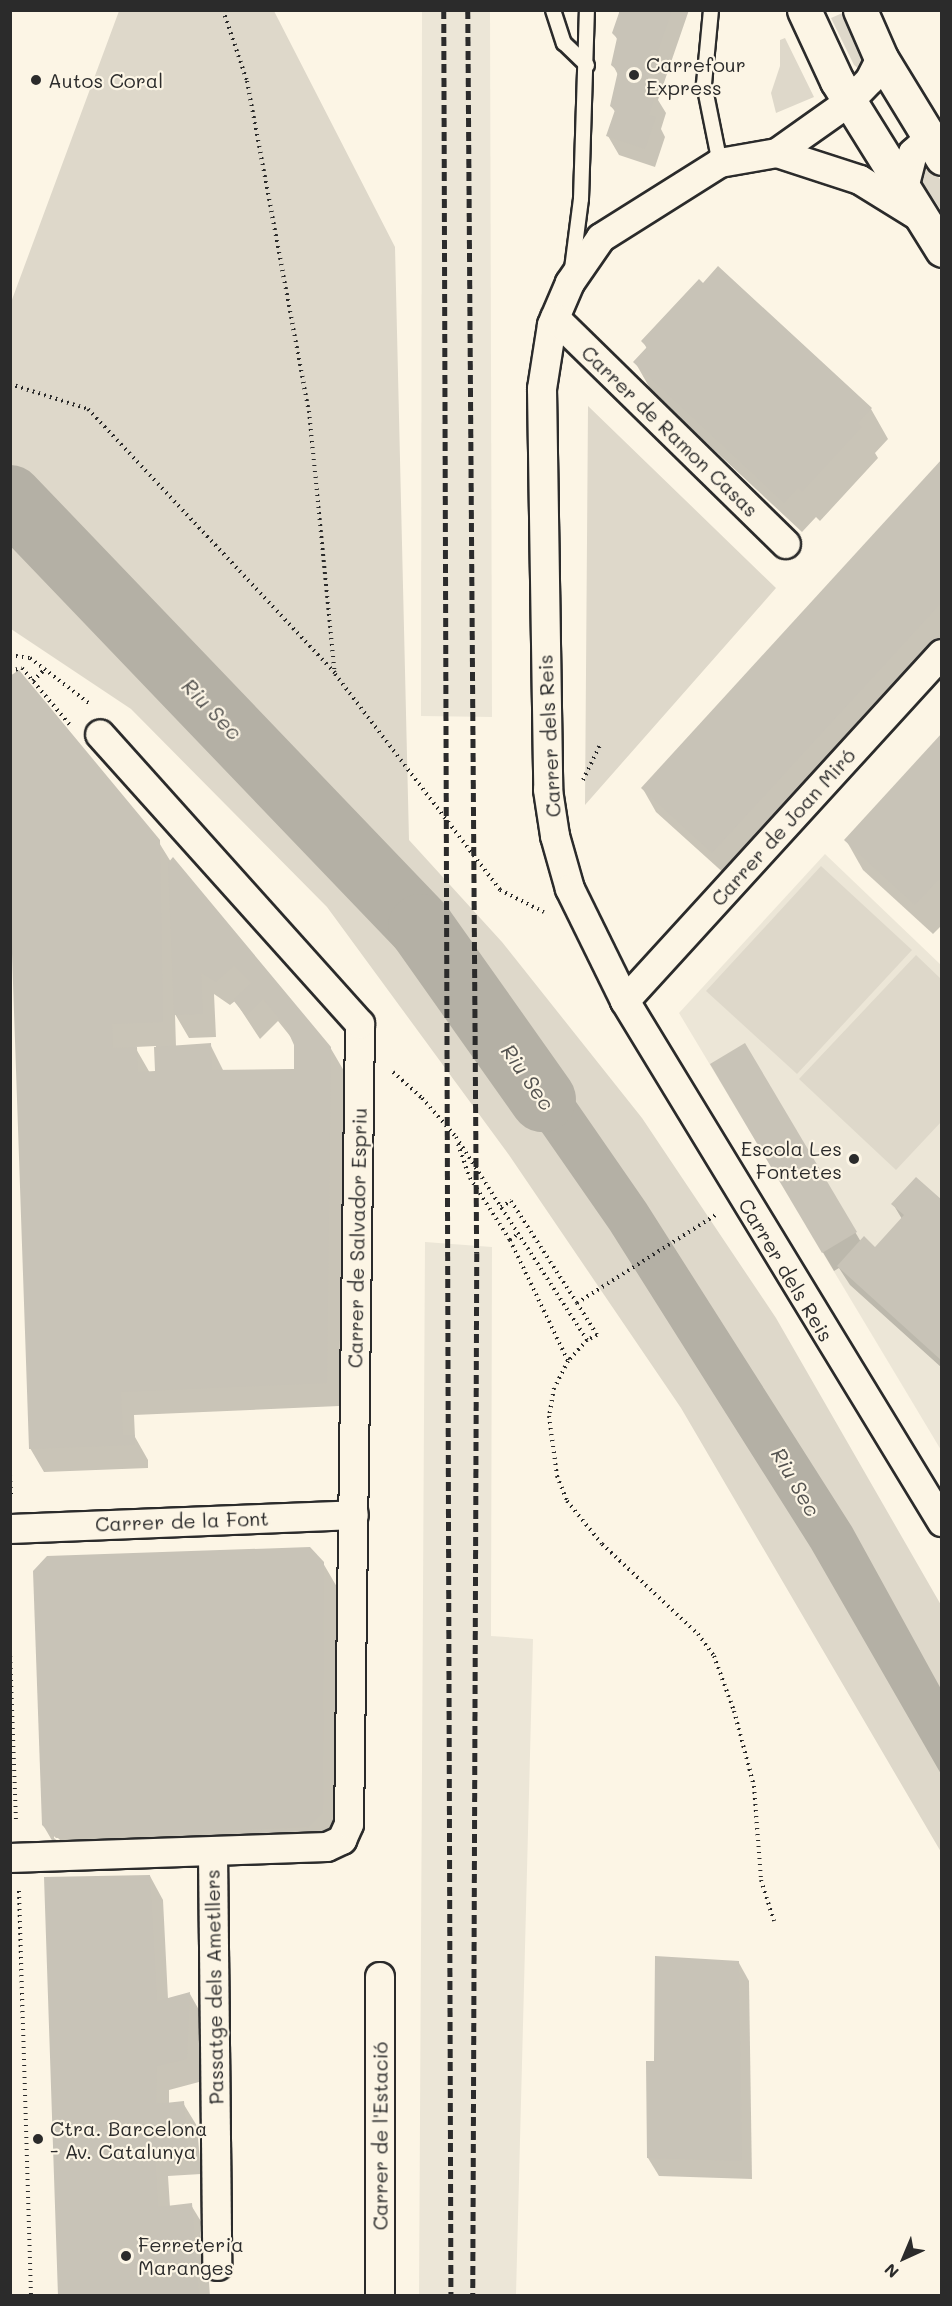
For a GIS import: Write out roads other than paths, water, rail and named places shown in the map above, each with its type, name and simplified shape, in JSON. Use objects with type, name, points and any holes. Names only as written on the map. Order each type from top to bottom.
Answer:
[{"type":"street","points":[[804,10],[849,102],[910,204],[942,250]]},
{"type":"street","points":[[860,10],[881,58],[938,148]]},
{"type":"street","name":"Carrer dels Reis","points":[[881,58],[870,80],[849,102],[777,153],[720,164],[602,238],[570,283],[555,318],[542,389],[548,790],[570,889],[590,936],[625,1001],[942,1522]]},
{"type":"street","points":[[910,204],[913,153],[921,146],[938,148]]},
{"type":"street","name":"Carrer dels Reis","points":[[777,153],[860,180],[910,204]]},
{"type":"street","name":"Carrer de Ramon Casas","points":[[555,318],[786,544]]},
{"type":"street","name":"Carrer de Joan Miró","points":[[625,1001],[942,654]]},
{"type":"street","name":"Carrer de Salvador Espriu","points":[[90,724],[360,1024],[349,1824],[342,1840],[327,1847],[213,1852]]},
{"type":"street","name":"Carrer de la Font","points":[[10,1530],[354,1515]]},
{"type":"street","points":[[14,1858],[213,1852]]},
{"type":"street","name":"Passatge dels Ametllers","points":[[213,1852],[217,2266]]},
{"type":"street","name":"Carrer de l'Estació","points":[[380,1977],[380,2295]]},
{"type":"lane","points":[[554,10],[564,43],[587,65]]},
{"type":"lane","points":[[570,283],[581,199],[587,10]]},
{"type":"lane","points":[[711,10],[704,84],[720,164]]},
{"type":"water","points":[[491,979],[646,1203],[852,1527],[941,1689],[941,1774],[811,1548],[610,1230],[489,1056]]},
{"type":"waterway","name":"Riu Sec","points":[[10,498],[421,927],[543,1099]]},
{"type":"railway","points":[[444,10],[451,2296]]},
{"type":"railway","points":[[468,10],[477,1253],[473,2296]]},
{"type":"place","name":"Carrefour Express","points":[[634,75]]},
{"type":"place","name":"Autos Coral","points":[[36,80]]},
{"type":"place","name":"Escola Les Fontetes","points":[[854,1159]]},
{"type":"place","name":"Ctra. Barcelona - Av. Catalunya","points":[[38,2139]]},
{"type":"place","name":"Ferreteria Maranges","points":[[126,2256]]}]
